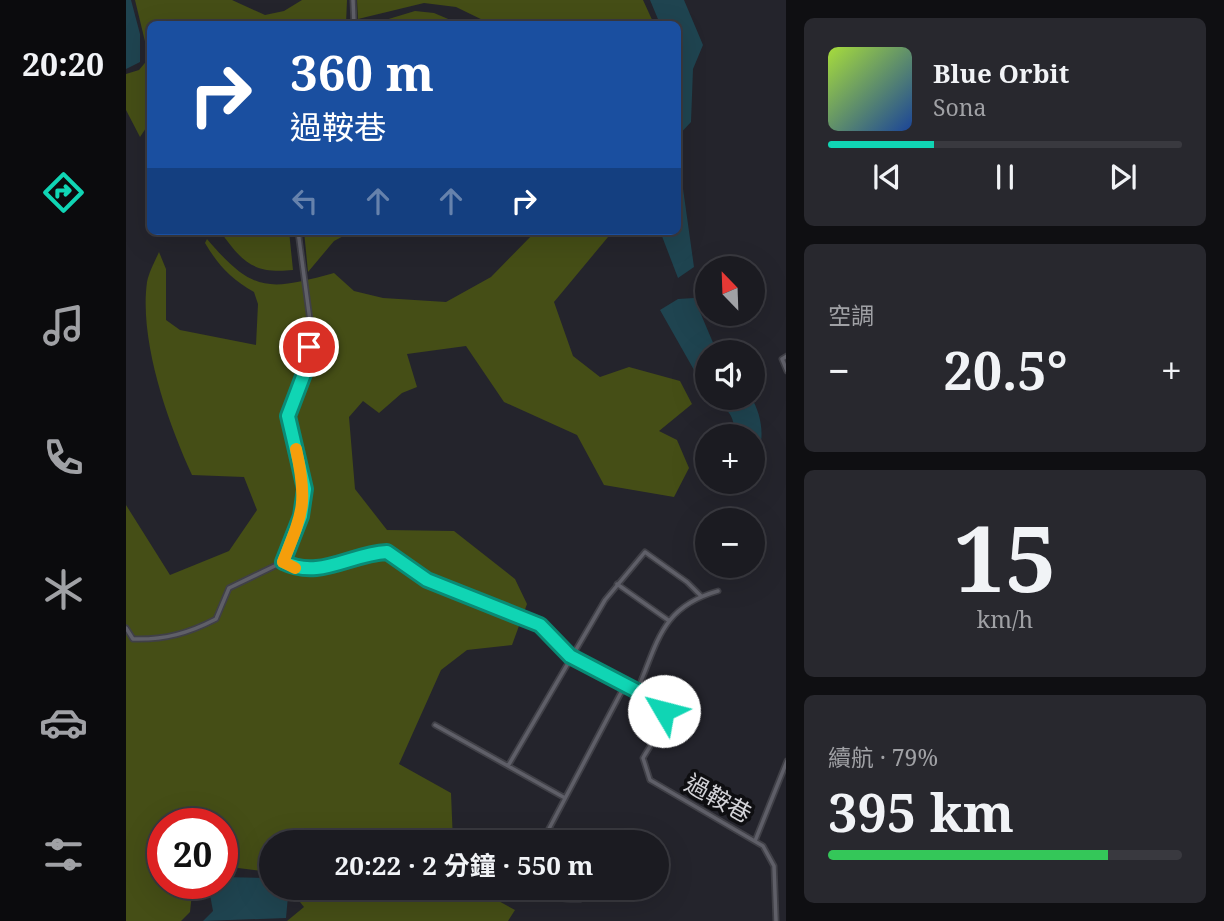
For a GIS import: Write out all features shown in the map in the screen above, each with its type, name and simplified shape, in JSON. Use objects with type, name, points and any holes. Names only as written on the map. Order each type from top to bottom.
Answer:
[{"type":"lane","points":[[353,0],[354,21]]},
{"type":"lane","points":[[126,628],[133,639],[168,638],[191,632],[216,618],[229,587],[283,562],[301,516],[305,489],[288,416],[307,366],[311,328],[299,235]]},
{"type":"lane","points":[[786,356],[782,359],[786,371]]},
{"type":"lane","name":"過鞍巷","points":[[283,562],[295,568],[316,571],[357,557],[387,552],[427,580],[540,625],[570,656],[656,701],[664,711],[659,728],[643,758],[650,780],[768,851],[774,866],[776,921]]},
{"type":"lane","points":[[508,766],[570,656],[617,584],[645,552],[687,582],[701,596]]},
{"type":"lane","points":[[617,584],[668,620]]},
{"type":"lane","points":[[637,691],[668,620],[692,599],[718,592]]},
{"type":"lane","points":[[548,830],[625,685]]},
{"type":"lane","points":[[435,725],[565,798]]},
{"type":"lane","name":"過鞍巷","points":[[755,841],[786,761]]},
{"type":"green space","points":[[135,0],[232,0],[265,15],[284,11],[302,0],[347,0],[346,21],[147,21],[147,50]]},
{"type":"green space","points":[[357,0],[643,0],[653,21],[485,21],[456,7],[424,3],[358,19]]},
{"type":"green space","points":[[415,11],[434,13],[453,21],[382,21]]},
{"type":"green space","points":[[147,60],[147,126],[140,137],[126,110],[126,74],[139,70]]},
{"type":"green space","points":[[223,235],[289,235],[293,270],[258,268],[235,251]]},
{"type":"green space","points":[[304,235],[345,235],[334,241],[308,272]]},
{"type":"green space","points":[[532,235],[610,235],[554,302],[573,356],[600,377],[629,367],[680,381],[692,404],[659,431],[677,440],[689,468],[674,497],[604,485],[577,435],[504,402],[466,346],[407,354],[417,387],[402,393],[379,413],[363,401],[349,417],[355,489],[387,530],[454,531],[515,579],[527,604],[512,645],[467,650],[441,670],[399,764],[451,793],[453,830],[259,830],[259,871],[238,868],[238,808],[147,808],[147,899],[191,899],[190,912],[181,921],[126,921],[126,505],[170,575],[229,551],[257,510],[244,477],[192,475],[174,431],[151,355],[147,330],[147,282],[159,252],[166,269],[166,320],[180,330],[256,345],[258,304],[254,292],[238,282],[220,265],[205,243],[207,239],[237,270],[263,283],[293,283],[334,273],[354,291],[383,298],[446,302],[491,277]]},
{"type":"green space","points":[[298,900],[497,900],[515,910],[508,921],[287,921],[304,907]]},
{"type":"water","points":[[126,0],[131,0],[140,34],[140,62],[126,69]]},
{"type":"water","points":[[650,0],[684,0],[703,45],[693,69],[691,122],[681,133],[681,21],[659,21]]},
{"type":"water","points":[[681,174],[694,267],[678,278],[662,235],[681,235]]},
{"type":"water","points":[[694,298],[695,326],[706,326],[712,340],[695,340],[695,372],[660,310],[678,299]]},
{"type":"water","points":[[727,410],[757,410],[760,424],[733,424]]},
{"type":"water","points":[[238,877],[259,878],[259,900],[288,900],[286,918],[203,921],[213,911],[211,899],[238,899]]},
{"type":"slow traffic","points":[[295,568],[283,562],[301,516],[305,489],[296,449]]},
{"type":"route","points":[[309,347],[307,366],[288,416],[305,489],[301,516],[283,562],[295,568],[316,571],[357,557],[387,552],[427,580],[540,625],[570,656],[656,701],[664,711]]}]
